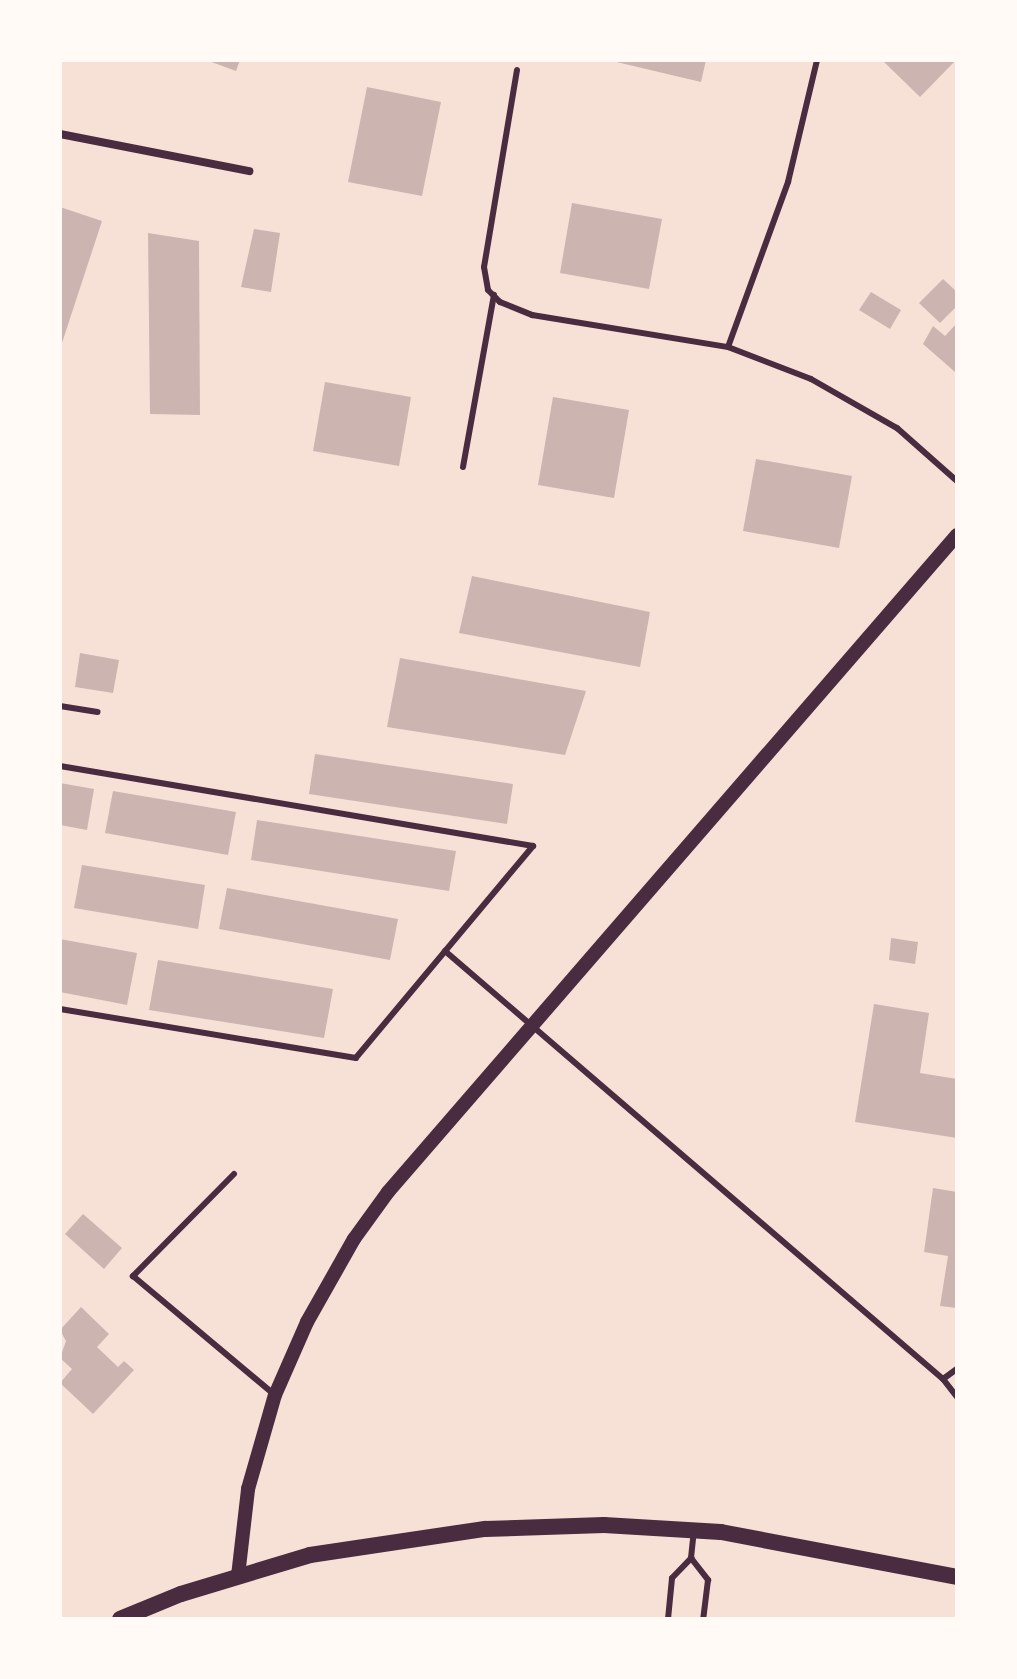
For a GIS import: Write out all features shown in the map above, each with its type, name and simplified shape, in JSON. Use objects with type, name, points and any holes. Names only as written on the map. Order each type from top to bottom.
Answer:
[{"type":"main road","points":[[120,1619],[238,1576],[353,1546],[485,1529],[604,1525],[694,1531],[847,1553],[957,1577]]},
{"type":"street","points":[[60,134],[249,171]]},
{"type":"street","points":[[238,1576],[248,1489],[275,1395],[307,1322],[354,1239],[530,1025],[957,535]]},
{"type":"lane","points":[[728,347],[788,182],[817,60]]},
{"type":"lane","points":[[463,467],[494,295],[484,267],[517,70]]},
{"type":"lane","points":[[494,295],[532,315],[728,347],[811,379],[897,428],[957,481]]},
{"type":"lane","points":[[60,706],[98,712]]},
{"type":"lane","points":[[60,766],[533,846],[356,1058],[60,1009]]},
{"type":"lane","points":[[445,951],[943,1379],[957,1397]]},
{"type":"lane","points":[[234,1174],[133,1276],[275,1395]]},
{"type":"lane","points":[[943,1379],[957,1369]]},
{"type":"lane","points":[[668,1619],[672,1578],[691,1558],[694,1531]]},
{"type":"lane","points":[[691,1558],[708,1580],[703,1619]]},
{"type":"building","points":[[206,60],[240,60],[236,71]]},
{"type":"building","points":[[608,60],[706,60],[701,82]]},
{"type":"building","points":[[882,60],[956,60],[920,97]]},
{"type":"building","points":[[367,87],[441,102],[422,196],[348,182]]},
{"type":"building","points":[[572,203],[662,219],[649,289],[560,273]]},
{"type":"building","points":[[60,207],[102,221],[61,346],[60,346]]},
{"type":"building","points":[[254,229],[280,233],[271,292],[241,287]]},
{"type":"building","points":[[148,233],[199,241],[200,415],[150,414]]},
{"type":"building","points":[[943,279],[957,292],[957,306],[940,323],[919,303]]},
{"type":"building","points":[[871,292],[901,310],[890,329],[859,310]]},
{"type":"building","points":[[957,323],[955,372],[923,344],[933,326],[945,336]]},
{"type":"building","points":[[325,382],[411,397],[399,466],[313,451]]},
{"type":"building","points":[[553,397],[629,410],[614,498],[538,485]]},
{"type":"building","points":[[756,459],[852,476],[839,548],[743,531]]},
{"type":"building","points":[[472,576],[650,612],[640,667],[459,633]]},
{"type":"building","points":[[80,653],[119,660],[113,693],[75,687]]},
{"type":"building","points":[[400,658],[586,691],[565,755],[387,727]]},
{"type":"building","points":[[315,754],[513,784],[507,824],[309,794]]},
{"type":"building","points":[[60,783],[94,789],[87,830],[60,825]]},
{"type":"building","points":[[113,791],[236,812],[228,855],[105,833]]},
{"type":"building","points":[[257,820],[456,851],[449,891],[251,860]]},
{"type":"building","points":[[82,865],[205,885],[198,929],[74,908]]},
{"type":"building","points":[[227,888],[398,919],[390,960],[219,929]]},
{"type":"building","points":[[891,938],[918,942],[915,964],[889,960]]},
{"type":"building","points":[[60,939],[137,953],[127,1005],[60,992]]},
{"type":"building","points":[[158,960],[333,989],[324,1038],[149,1010]]},
{"type":"building","points":[[874,1004],[929,1013],[920,1073],[957,1079],[957,1138],[855,1122]]},
{"type":"building","points":[[933,1188],[957,1192],[957,1308],[940,1306],[948,1256],[924,1252]]},
{"type":"building","points":[[83,1214],[122,1248],[104,1269],[65,1234]]},
{"type":"building","points":[[81,1307],[109,1334],[97,1347],[118,1367],[124,1361],[134,1370],[93,1414],[60,1383],[72,1369],[60,1358],[66,1341],[60,1330]]}]
